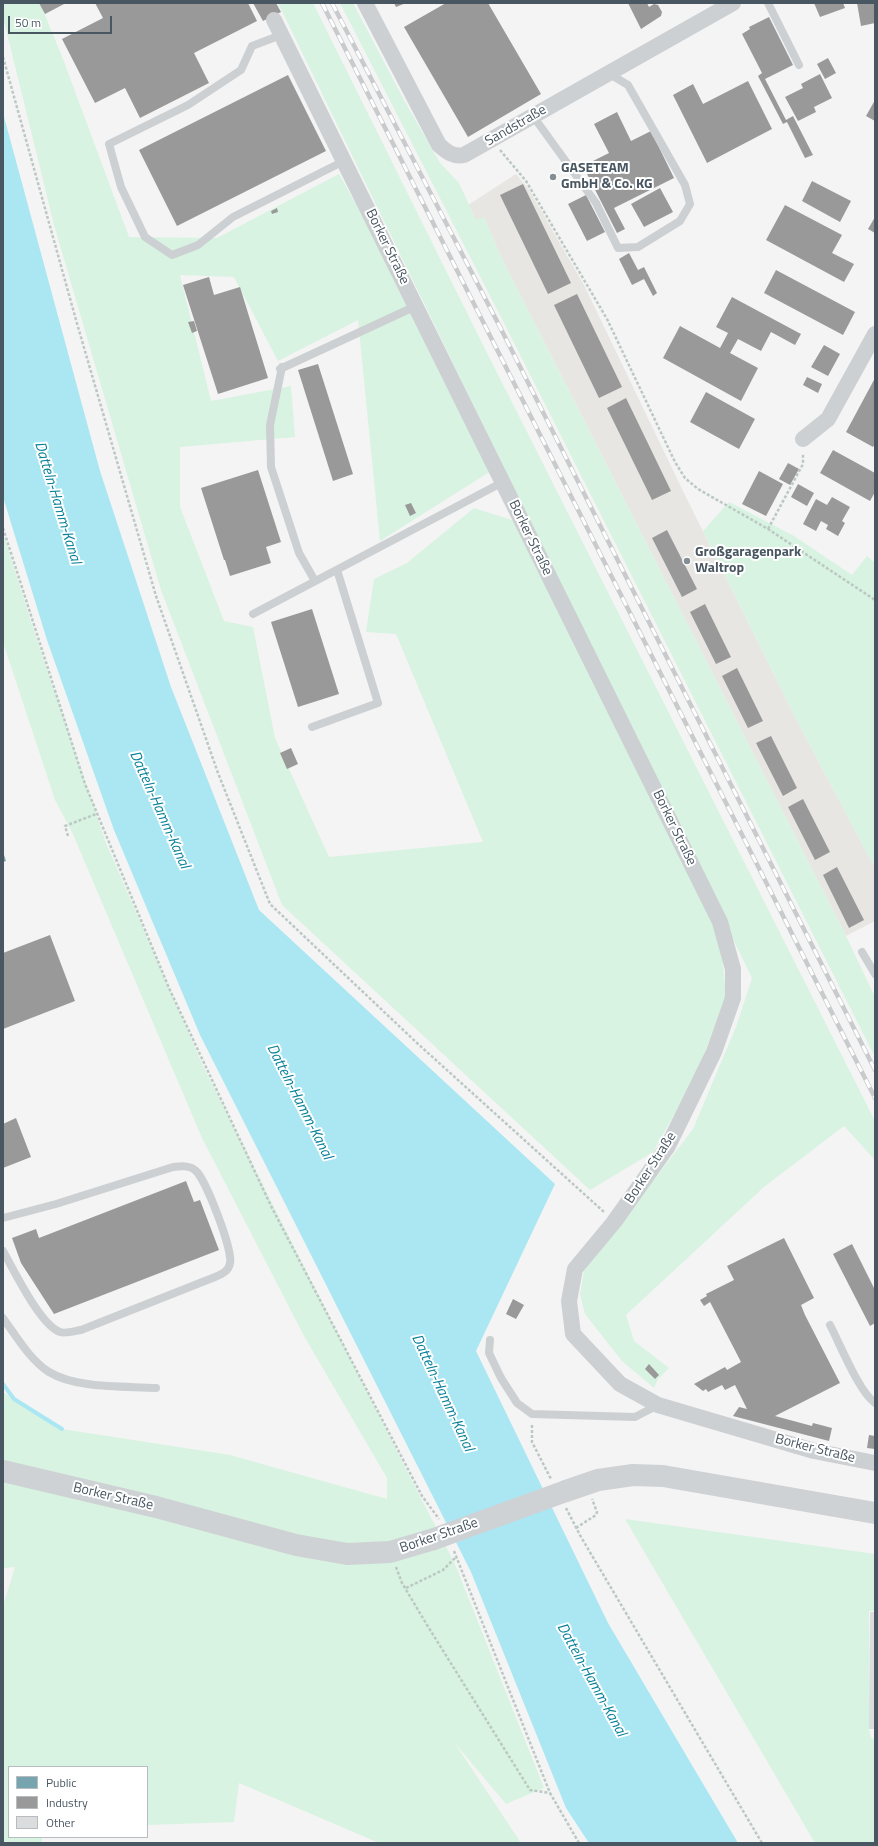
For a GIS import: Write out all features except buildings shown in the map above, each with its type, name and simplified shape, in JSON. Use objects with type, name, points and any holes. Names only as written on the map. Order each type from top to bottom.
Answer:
[{"type":"street","name":"Sandstraße","points":[[365,3],[439,145],[447,152],[457,156],[464,156],[726,5]]},
{"type":"street","name":"Borker Straße","points":[[274,20],[720,922],[733,969],[733,998],[710,1059],[668,1146],[614,1222],[575,1269],[569,1301],[573,1334],[620,1384],[658,1405],[814,1450],[875,1464]]},
{"type":"street","points":[[803,440],[828,419],[875,334]]},
{"type":"street","name":"Borker Straße","points":[[3,1471],[156,1507],[296,1545],[347,1554],[390,1552],[437,1530],[560,1491],[598,1480],[633,1475],[663,1476],[875,1513]]},
{"type":"lane","points":[[768,3],[799,65]]},
{"type":"lane","points":[[281,35],[252,46],[241,70],[188,105],[109,144],[121,187],[145,237],[172,254],[198,245],[233,217],[344,161]]},
{"type":"lane","points":[[534,116],[596,203],[618,248],[638,247],[680,221],[690,204],[685,185],[628,85],[608,73]]},
{"type":"lane","points":[[315,581],[299,554],[271,467],[270,425],[281,368],[416,306]]},
{"type":"lane","points":[[253,614],[503,482]]},
{"type":"lane","points":[[312,727],[378,703],[337,570]]},
{"type":"lane","points":[[862,952],[875,974]]},
{"type":"lane","points":[[3,1218],[56,1204],[173,1166],[186,1166],[195,1170],[202,1177],[231,1256],[230,1265],[225,1273],[81,1330],[61,1332],[50,1326],[41,1316],[3,1251]]},
{"type":"lane","points":[[3,1318],[32,1356],[49,1372],[64,1379],[86,1384],[156,1388]]},
{"type":"lane","points":[[830,1325],[862,1387],[869,1399],[875,1403]]},
{"type":"lane","points":[[490,1340],[489,1353],[501,1378],[517,1403],[532,1414],[636,1417],[658,1405]]},
{"type":"path","points":[[3,56],[74,312],[156,596],[218,773],[270,904],[417,1043],[614,1222]]},
{"type":"path","points":[[492,140],[526,181],[607,319],[675,462],[686,478],[698,490],[768,529],[875,600]]},
{"type":"path","points":[[768,529],[804,464],[803,440]]},
{"type":"path","points":[[3,528],[82,776],[96,814],[169,988],[271,1206],[422,1496],[437,1530]]},
{"type":"path","points":[[68,836],[65,826],[96,814]]},
{"type":"path","points":[[532,1414],[532,1442],[560,1491],[576,1528],[762,1843]]},
{"type":"path","points":[[576,1528],[594,1518],[597,1512]]},
{"type":"path","points":[[454,1549],[550,1793],[579,1843]]},
{"type":"path","points":[[390,1552],[406,1588],[530,1790],[550,1793]]},
{"type":"path","points":[[406,1588],[443,1570],[457,1556]]},
{"type":"shaded area","name":"Großgaragenpark Waltrop","points":[[516,174],[528,188],[584,285],[682,489],[796,719],[875,868],[875,921],[846,936],[503,261],[484,218],[476,221],[468,205]]},
{"type":"green space","points":[[3,3],[40,3],[63,59],[129,237],[217,238],[339,174],[361,213],[491,471],[380,541],[358,320],[278,361],[234,277],[180,275],[211,401],[291,386],[295,437],[180,447],[180,507],[224,621],[253,627],[275,738],[329,857],[483,842],[396,634],[366,632],[374,579],[407,563],[474,508],[515,521],[721,941],[726,997],[695,1078],[653,1152],[590,1190],[282,905],[161,590],[54,225],[3,17]]},
{"type":"green space","points":[[278,3],[313,3],[479,337],[875,1121],[875,1160],[844,1126],[764,1187],[626,1315],[634,1341],[669,1368],[658,1379],[654,1388],[622,1361],[585,1314],[580,1294],[584,1271],[693,1129],[736,1027],[752,978]]},
{"type":"green space","points":[[340,3],[353,3],[404,100],[440,163],[459,183],[476,220],[484,217],[503,261],[846,936],[875,997],[875,1057],[505,325]]},
{"type":"green space","points":[[729,502],[794,536],[852,575],[867,556],[875,563],[875,868],[796,719],[703,531]]},
{"type":"green space","points":[[3,532],[31,622],[106,843],[203,1066],[455,1564],[544,1788],[506,1804],[454,1742],[521,1843],[379,1843],[239,1783],[234,1822],[148,1825],[148,1766],[8,1766],[8,1838],[42,1838],[42,1843],[3,1843],[3,1606],[15,1567],[3,1568],[3,1392],[62,1429],[230,1455],[387,1499],[387,1478],[304,1336],[202,1138],[72,832],[55,800],[3,642]]},
{"type":"green space","points":[[625,1519],[875,1554],[875,1611],[869,1611],[869,1730],[871,1738],[875,1739],[875,1843],[815,1843]]},
{"type":"water","name":"Datteln-Hamm-Kanal","points":[[3,113],[100,471],[171,687],[259,910],[555,1184],[476,1351],[608,1623],[738,1843],[589,1843],[566,1808],[471,1572],[200,1035],[114,830],[47,640],[3,497]]},
{"type":"waterway","points":[[3,1384],[14,1399],[62,1429]]},
{"type":"railway","points":[[322,3],[875,1098]]},
{"type":"railway","points":[[332,3],[500,327],[875,1070]]},
{"type":"place","name":"GASETEAM GmbH & Co. KG","points":[[553,177]]},
{"type":"place","name":"Großgaragenpark Waltrop","points":[[687,561]]}]
